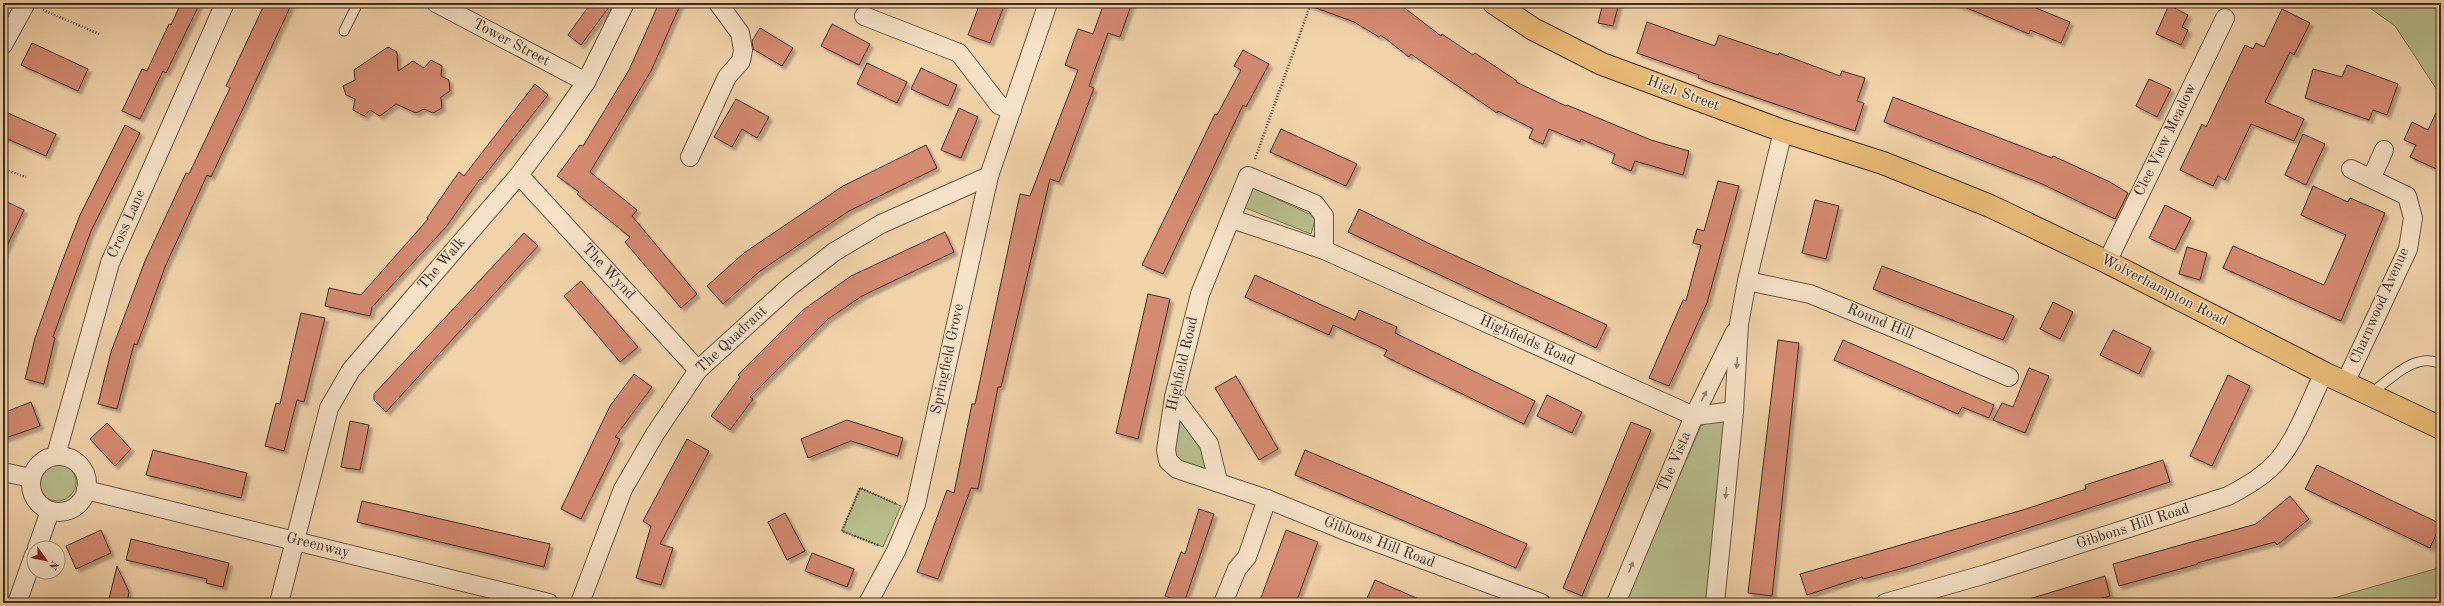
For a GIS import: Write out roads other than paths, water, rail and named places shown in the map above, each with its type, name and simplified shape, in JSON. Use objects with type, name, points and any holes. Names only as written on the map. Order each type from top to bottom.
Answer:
[{"type":"main road","name":"High Street","points":[[1494,3],[1533,29],[1602,64],[1783,131],[1883,163]]},
{"type":"main road","name":"Wolverhampton Road","points":[[1883,163],[1990,206],[2108,262],[2324,373],[2441,428]]},
{"type":"street","points":[[3,46],[26,3]]},
{"type":"street","name":"Cross Lane","points":[[56,455],[110,263],[225,3]]},
{"type":"street","name":"Tower Street","points":[[436,3],[586,82]]},
{"type":"street","name":"The Walk","points":[[279,603],[329,408],[351,370],[519,175],[586,82],[626,3]]},
{"type":"street","points":[[690,157],[727,78],[741,61],[743,50],[740,34],[718,3]]},
{"type":"street","name":"Springfield Grove","points":[[868,603],[896,551],[913,511],[989,176],[1048,3]]},
{"type":"street","points":[[864,16],[959,53],[1000,105],[1012,110]]},
{"type":"street","name":"Clee View Meadow","points":[[2108,262],[2225,18]]},
{"type":"street","name":"The Vista","points":[[1715,603],[1734,411],[1739,324],[1747,281],[1783,131]]},
{"type":"street","points":[[2372,177],[2384,150]]},
{"type":"street","name":"Charnwood Avenue","points":[[2345,383],[2408,249],[2413,218],[2407,196],[2372,177],[2351,169]]},
{"type":"street","name":"The Wynd","points":[[519,175],[698,370]]},
{"type":"street","name":"The Quadrant","points":[[580,603],[623,489],[655,434],[698,370],[789,287],[834,252],[881,224],[989,176]]},
{"type":"street","points":[[1232,219],[1248,176],[1315,204],[1324,216],[1324,250]]},
{"type":"street","name":"Highfields Road","points":[[1232,219],[1324,250],[1694,416]]},
{"type":"street","name":"Highfield Road","points":[[1218,481],[1177,469],[1168,460],[1166,450],[1174,397],[1200,294],[1232,219]]},
{"type":"street","name":"Round Hill","points":[[1747,281],[1810,294],[1918,338],[2009,378]]},
{"type":"street","name":"The Vista","points":[[1616,603],[1694,416],[1739,324]]},
{"type":"street","name":"Gibbons Hill Road","points":[[1885,603],[1986,574],[2228,496],[2248,486],[2279,459],[2288,447],[2324,373]]},
{"type":"street","points":[[1174,397],[1209,444],[1218,481]]},
{"type":"street","points":[[1694,416],[1734,411]]},
{"type":"street","points":[[56,455],[67,456],[76,461],[83,470],[87,480],[86,490],[81,501],[73,509],[61,512],[50,511],[41,506],[34,498],[30,489],[31,478],[40,462],[56,455]]},
{"type":"street","points":[[3,472],[31,478]]},
{"type":"street","name":"Gibbons Hill Road","points":[[1218,481],[1343,530],[1541,603]]},
{"type":"street","name":"Greenway","points":[[86,490],[296,540],[549,603]]},
{"type":"street","points":[[1223,603],[1238,569],[1247,557],[1267,499]]},
{"type":"street","points":[[40,540],[50,511]]},
{"type":"street","points":[[17,603],[26,578]]},
{"type":"lane","points":[[344,31],[358,3]]},
{"type":"lane","points":[[2369,395],[2412,363],[2435,361],[2441,364]]}]
